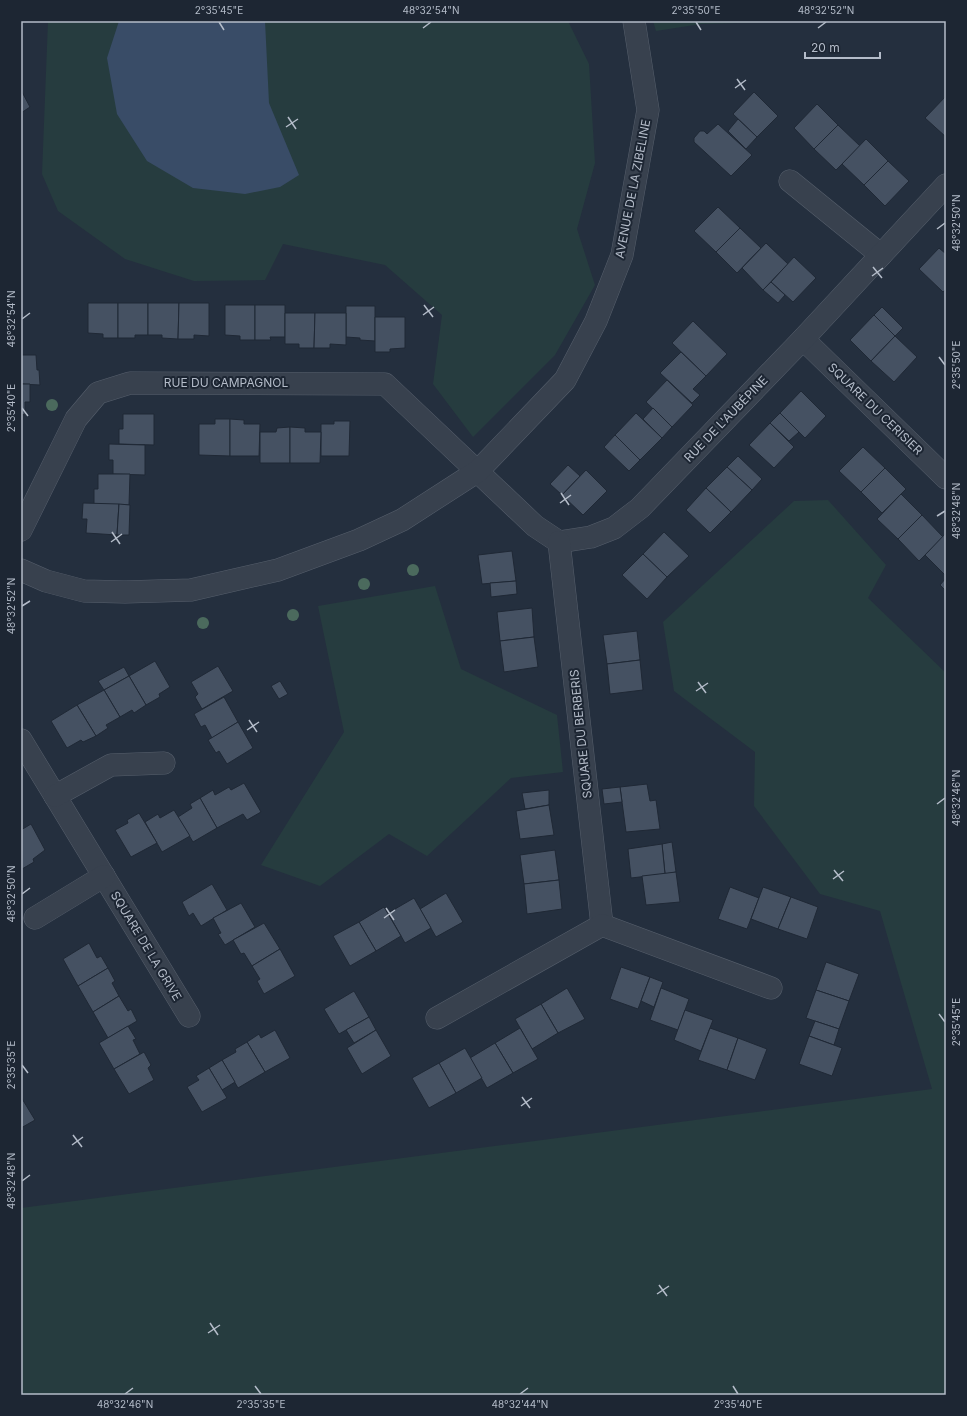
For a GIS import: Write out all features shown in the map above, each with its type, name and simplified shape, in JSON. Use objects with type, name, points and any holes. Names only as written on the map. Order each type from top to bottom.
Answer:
[{"type":"street","name":"AVENUE DE LA ZIBELINE","points":[[21,570],[46,581],[84,591],[125,592],[191,590],[278,570],[359,540],[402,520],[478,471],[565,380],[596,321],[622,256],[648,110],[634,21]]},
{"type":"street","points":[[790,181],[881,255]]},
{"type":"street","name":"RUE DE L'AUBÉPINE","points":[[559,542],[591,537],[614,528],[640,508],[803,339],[946,185]]},
{"type":"street","name":"SQUARE DU CERISIER","points":[[803,339],[946,478]]},
{"type":"street","name":"RUE DU CAMPAGNOL","points":[[21,530],[76,419],[98,393],[130,383],[385,384],[478,471]]},
{"type":"street","points":[[478,471],[535,526],[559,542]]},
{"type":"street","name":"SQUARE DU BERBERIS","points":[[559,542],[602,925]]},
{"type":"street","name":"SQUARE DE LA GRIVE","points":[[21,740],[188,1016]]},
{"type":"street","points":[[55,796],[111,765],[164,763]]},
{"type":"street","points":[[35,918],[104,876]]},
{"type":"street","points":[[438,1018],[602,925],[771,988]]},
{"type":"green space","points":[[48,21],[568,21],[589,64],[595,163],[577,229],[595,285],[555,355],[473,437],[433,384],[442,315],[385,265],[283,244],[265,280],[194,281],[125,259],[58,211],[42,174]]},
{"type":"green space","points":[[653,21],[803,21],[701,24],[656,31]]},
{"type":"green space","points":[[828,500],[886,565],[868,598],[946,673],[946,1395],[21,1395],[21,1208],[932,1089],[880,911],[820,894],[754,806],[755,752],[674,691],[663,622],[794,501]]},
{"type":"green space","points":[[435,586],[461,669],[557,715],[563,772],[511,778],[427,856],[389,834],[320,886],[261,865],[344,732],[318,606]]},
{"type":"water","points":[[119,21],[265,21],[269,103],[299,175],[280,187],[245,194],[193,188],[147,161],[117,114],[107,58]]},
{"type":"building","points":[[21,90],[30,107],[21,113]]},
{"type":"building","points":[[754,92],[778,116],[757,137],[733,114]]},
{"type":"building","points":[[946,96],[946,137],[925,118]]},
{"type":"building","points":[[817,104],[838,125],[814,149],[794,128]]},
{"type":"building","points":[[738,119],[757,137],[746,149],[728,131]]},
{"type":"building","points":[[718,124],[752,155],[731,176],[694,142],[694,138],[700,131],[704,131],[707,134]]},
{"type":"building","points":[[838,125],[860,146],[836,170],[814,149]]},
{"type":"building","points":[[866,139],[888,161],[864,185],[842,164]]},
{"type":"building","points":[[888,161],[909,181],[885,206],[864,185]]},
{"type":"building","points":[[718,207],[740,228],[716,252],[694,231]]},
{"type":"building","points":[[740,228],[761,248],[737,273],[716,252]]},
{"type":"building","points":[[766,243],[788,264],[763,290],[742,268]]},
{"type":"building","points":[[939,248],[946,254],[946,289],[943,292],[919,269]]},
{"type":"building","points":[[794,257],[816,278],[793,302],[771,282]]},
{"type":"building","points":[[771,282],[785,295],[778,303],[763,290]]},
{"type":"building","points":[[88,303],[118,303],[118,338],[103,338],[103,334],[88,333]]},
{"type":"building","points":[[118,303],[148,303],[148,335],[135,335],[135,338],[118,338]]},
{"type":"building","points":[[148,303],[179,303],[178,339],[162,338],[162,335],[148,335]]},
{"type":"building","points":[[179,303],[209,303],[209,336],[194,335],[194,339],[178,339]]},
{"type":"building","points":[[225,305],[255,305],[255,340],[240,340],[240,336],[225,335]]},
{"type":"building","points":[[255,305],[285,305],[285,337],[270,337],[271,340],[255,340]]},
{"type":"building","points":[[346,306],[375,306],[375,341],[346,337]]},
{"type":"building","points":[[882,307],[903,328],[895,336],[874,315]]},
{"type":"building","points":[[285,313],[315,313],[314,348],[299,348],[299,344],[285,344]]},
{"type":"building","points":[[315,313],[346,313],[346,345],[330,344],[330,348],[314,348]]},
{"type":"building","points":[[874,315],[895,336],[871,361],[850,340]]},
{"type":"building","points":[[375,317],[405,317],[405,348],[390,349],[390,352],[375,352]]},
{"type":"building","points":[[693,321],[727,354],[706,376],[672,343]]},
{"type":"building","points":[[895,336],[917,357],[894,382],[871,361]]},
{"type":"building","points":[[681,352],[706,376],[693,389],[700,395],[692,403],[660,373]]},
{"type":"building","points":[[21,355],[36,355],[40,385],[21,384]]},
{"type":"building","points":[[667,380],[693,405],[672,427],[646,402]]},
{"type":"building","points":[[21,384],[30,384],[30,402],[25,402],[25,415],[21,414]]},
{"type":"building","points":[[801,391],[826,416],[805,438],[780,413]]},
{"type":"building","points":[[653,408],[672,427],[662,438],[643,419]]},
{"type":"building","points":[[636,413],[662,438],[640,460],[615,435]]},
{"type":"building","points":[[780,413],[799,432],[789,441],[770,423]]},
{"type":"building","points":[[123,414],[154,414],[154,445],[119,444],[119,429],[123,429]]},
{"type":"building","points":[[215,419],[230,419],[230,456],[199,455],[199,424],[215,424]]},
{"type":"building","points":[[230,419],[244,420],[244,424],[260,424],[259,456],[230,456]]},
{"type":"building","points":[[334,421],[350,421],[349,456],[321,456],[321,424],[334,424]]},
{"type":"building","points":[[770,423],[794,447],[774,468],[749,445]]},
{"type":"building","points":[[290,427],[290,463],[260,463],[260,432],[276,432],[277,428]]},
{"type":"building","points":[[290,427],[305,428],[305,432],[321,432],[320,463],[290,463]]},
{"type":"building","points":[[615,435],[640,460],[629,471],[604,447]]},
{"type":"building","points":[[109,444],[145,445],[145,475],[113,474],[113,460],[109,460]]},
{"type":"building","points":[[863,447],[885,468],[861,492],[839,471]]},
{"type":"building","points":[[738,456],[762,479],[752,490],[727,467]]},
{"type":"building","points":[[568,465],[580,476],[562,495],[550,484]]},
{"type":"building","points":[[727,467],[752,490],[731,512],[706,488]]},
{"type":"building","points":[[885,468],[906,489],[882,513],[861,492]]},
{"type":"building","points":[[586,470],[607,491],[583,515],[562,495]]},
{"type":"building","points":[[98,474],[130,474],[129,505],[94,504],[94,489],[98,489]]},
{"type":"building","points":[[706,488],[731,512],[710,533],[686,510]]},
{"type":"building","points":[[901,494],[922,515],[898,539],[877,519]]},
{"type":"building","points":[[83,503],[119,504],[117,535],[86,533],[87,519],[82,519]]},
{"type":"building","points":[[119,504],[130,505],[129,535],[117,535]]},
{"type":"building","points":[[922,515],[943,537],[919,561],[898,539]]},
{"type":"building","points":[[664,532],[689,556],[667,577],[643,554]]},
{"type":"building","points":[[946,533],[946,576],[925,555]]},
{"type":"building","points":[[512,551],[516,581],[482,584],[478,555]]},
{"type":"building","points":[[643,554],[667,577],[647,599],[622,575]]},
{"type":"building","points":[[946,578],[946,591],[940,585]]},
{"type":"building","points":[[516,581],[517,594],[491,597],[490,583]]},
{"type":"building","points":[[532,608],[534,637],[500,641],[497,612]]},
{"type":"building","points":[[637,631],[640,660],[607,664],[603,635]]},
{"type":"building","points":[[534,637],[538,667],[504,672],[500,641]]},
{"type":"building","points":[[640,660],[643,690],[610,694],[607,664]]},
{"type":"building","points":[[155,661],[170,687],[159,694],[160,697],[146,705],[129,676]]},
{"type":"building","points":[[218,666],[233,691],[202,709],[195,697],[198,694],[191,682]]},
{"type":"building","points":[[124,667],[129,676],[104,690],[98,681]]},
{"type":"building","points":[[129,676],[146,705],[134,713],[132,710],[120,717],[104,690]]},
{"type":"building","points":[[280,681],[288,694],[279,699],[271,686]]},
{"type":"building","points":[[104,690],[120,717],[106,725],[108,728],[96,736],[77,705]]},
{"type":"building","points":[[224,697],[238,722],[212,738],[205,725],[201,727],[194,714]]},
{"type":"building","points":[[77,705],[96,736],[83,742],[81,740],[67,748],[51,721]]},
{"type":"building","points":[[238,722],[253,748],[227,764],[219,751],[216,753],[208,740]]},
{"type":"building","points":[[244,783],[261,812],[247,820],[243,814],[217,828],[200,798],[213,790],[215,795],[229,787],[231,790]]},
{"type":"building","points":[[647,784],[650,801],[656,800],[660,829],[626,832],[620,787]]},
{"type":"building","points":[[620,787],[622,802],[604,804],[602,789]]},
{"type":"building","points":[[549,790],[549,805],[525,809],[522,793]]},
{"type":"building","points":[[200,798],[217,828],[193,842],[178,817],[192,808],[190,804]]},
{"type":"building","points":[[549,805],[554,835],[520,839],[516,811]]},
{"type":"building","points":[[174,810],[190,836],[162,852],[145,822],[158,814],[160,818]]},
{"type":"building","points":[[139,813],[157,843],[131,857],[115,830],[128,823],[127,820]]},
{"type":"building","points":[[31,824],[45,850],[33,859],[34,862],[22,869],[21,830]]},
{"type":"building","points":[[672,842],[676,872],[665,874],[662,844]]},
{"type":"building","points":[[662,844],[665,874],[631,878],[628,849]]},
{"type":"building","points":[[555,850],[559,880],[524,884],[520,855]]},
{"type":"building","points":[[676,872],[680,902],[646,905],[642,876]]},
{"type":"building","points":[[559,880],[562,909],[527,914],[524,884]]},
{"type":"building","points":[[212,884],[227,910],[201,926],[193,913],[189,916],[182,902]]},
{"type":"building","points":[[730,887],[759,898],[747,929],[718,919]]},
{"type":"building","points":[[763,887],[791,897],[778,929],[751,919]]},
{"type":"building","points":[[446,893],[463,922],[436,937],[420,909]]},
{"type":"building","points":[[791,897],[818,907],[807,939],[778,929]]},
{"type":"building","points":[[414,898],[431,928],[405,943],[388,913]]},
{"type":"building","points":[[241,903],[255,927],[225,945],[218,934],[221,933],[213,918]]},
{"type":"building","points":[[384,907],[401,936],[376,951],[359,922]]},
{"type":"building","points":[[359,922],[376,951],[350,966],[333,936]]},
{"type":"building","points":[[264,923],[280,949],[252,966],[244,953],[241,954],[233,940]]},
{"type":"building","points":[[89,943],[97,958],[101,956],[108,968],[78,986],[63,959]]},
{"type":"building","points":[[280,949],[295,976],[264,994],[257,981],[260,979],[252,966]]},
{"type":"building","points":[[826,962],[859,974],[849,1001],[816,990]]},
{"type":"building","points":[[621,967],[650,977],[638,1009],[610,999]]},
{"type":"building","points":[[108,968],[115,981],[112,983],[119,996],[93,1012],[78,986]]},
{"type":"building","points":[[650,977],[663,982],[654,1007],[641,1001]]},
{"type":"building","points":[[567,988],[585,1019],[558,1033],[541,1004]]},
{"type":"building","points":[[661,988],[689,999],[678,1030],[650,1020]]},
{"type":"building","points":[[816,990],[849,1001],[839,1029],[806,1018]]},
{"type":"building","points":[[354,991],[369,1017],[339,1034],[324,1009]]},
{"type":"building","points":[[119,996],[128,1011],[131,1009],[137,1021],[108,1038],[93,1012]]},
{"type":"building","points":[[541,1004],[558,1033],[532,1049],[515,1019]]},
{"type":"building","points":[[685,1010],[713,1020],[701,1051],[674,1040]]},
{"type":"building","points":[[369,1017],[376,1030],[354,1043],[346,1030]]},
{"type":"building","points":[[815,1021],[839,1029],[834,1045],[809,1036]]},
{"type":"building","points":[[128,1026],[136,1039],[133,1040],[140,1054],[114,1069],[99,1043]]},
{"type":"building","points":[[520,1028],[538,1059],[513,1073],[495,1043]]},
{"type":"building","points":[[710,1028],[738,1038],[727,1070],[698,1060]]},
{"type":"building","points":[[275,1030],[290,1058],[265,1072],[247,1042],[259,1034],[261,1038]]},
{"type":"building","points":[[376,1030],[391,1056],[362,1074],[347,1048]]},
{"type":"building","points":[[809,1036],[842,1048],[832,1076],[799,1064]]},
{"type":"building","points":[[738,1038],[767,1049],[755,1080],[727,1070]]},
{"type":"building","points":[[247,1042],[265,1072],[238,1088],[222,1060],[236,1052],[235,1049]]},
{"type":"building","points":[[495,1043],[513,1073],[487,1088],[470,1058]]},
{"type":"building","points":[[465,1048],[482,1078],[456,1093],[439,1063]]},
{"type":"building","points":[[144,1052],[151,1065],[148,1068],[154,1080],[129,1094],[114,1069]]},
{"type":"building","points":[[222,1060],[235,1082],[222,1090],[209,1068]]},
{"type":"building","points":[[439,1063],[456,1093],[429,1108],[412,1078]]},
{"type":"building","points":[[209,1068],[227,1098],[202,1112],[187,1087],[199,1080],[196,1076]]},
{"type":"building","points":[[21,1097],[35,1120],[21,1128]]}]
